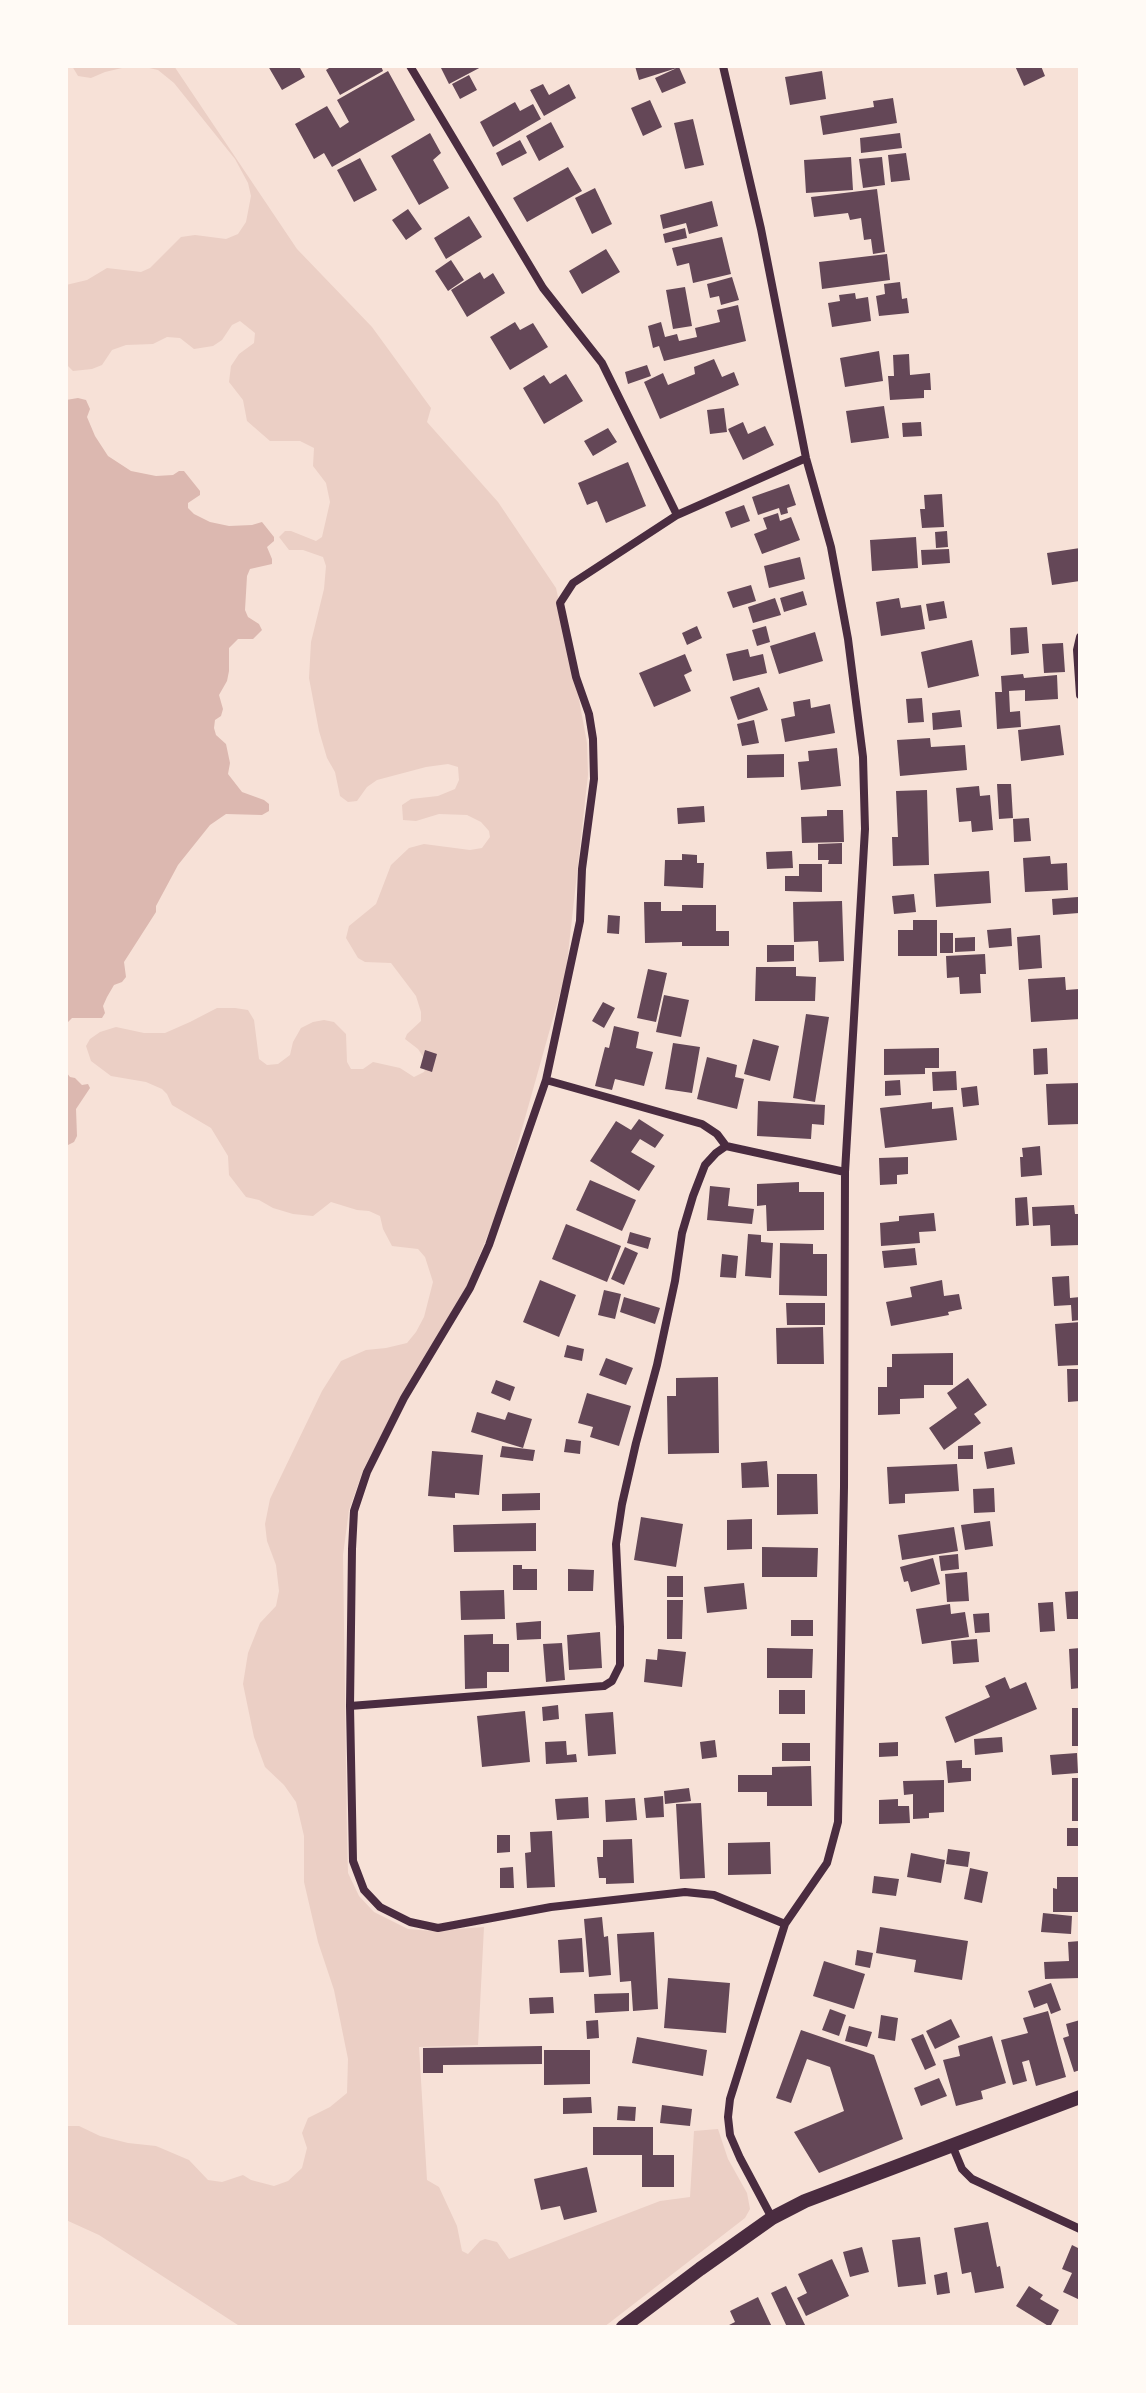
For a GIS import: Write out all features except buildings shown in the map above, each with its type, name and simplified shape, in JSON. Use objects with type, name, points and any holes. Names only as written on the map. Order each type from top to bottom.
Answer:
[{"type":"street","points":[[410,66],[543,288],[602,363],[677,515]]},
{"type":"street","points":[[723,66],[761,229],[806,458],[831,547],[848,639],[863,757],[865,829],[845,1172],[845,1471],[838,1822],[827,1863],[785,1924],[730,2099],[728,2117],[730,2135],[740,2158],[772,2218]]},
{"type":"street","points":[[785,1924],[714,1895],[685,1892],[551,1907],[438,1928],[410,1922],[380,1907],[364,1890],[353,1861],[350,1706],[352,1549],[354,1511],[367,1472],[404,1398],[470,1288],[489,1245],[546,1080],[580,921],[582,869],[594,779],[589,714],[576,677],[560,603],[573,583],[677,515],[806,458]]},
{"type":"street","points":[[1080,637],[1077,650],[1080,695]]},
{"type":"street","points":[[546,1080],[702,1124],[717,1134],[726,1146],[845,1172]]},
{"type":"street","points":[[350,1706],[604,1686],[612,1681],[620,1665],[616,1544],[622,1504],[657,1365],[686,1220],[705,1165],[726,1146]]},
{"type":"street","points":[[623,2327],[772,2218],[805,2201],[1080,2097]]},
{"type":"street","points":[[952,2145],[962,2169],[972,2179],[1080,2229]]},
{"type":"shaded area","points":[[72,66],[174,66],[297,249],[372,327],[431,408],[427,422],[498,502],[556,588],[587,743],[588,775],[566,972],[502,1200],[467,1286],[364,1468],[349,1510],[343,1555],[347,1838],[348,1873],[359,1896],[374,1912],[408,1929],[432,1931],[484,1927],[478,2045],[419,2047],[427,2180],[439,2187],[457,2226],[462,2251],[468,2254],[485,2239],[497,2242],[509,2259],[660,2201],[690,2197],[694,2131],[718,2129],[728,2159],[747,2193],[750,2209],[745,2218],[604,2327],[241,2327],[99,2235],[66,2220],[66,2126],[79,2126],[100,2136],[128,2143],[156,2146],[189,2160],[208,2180],[222,2182],[243,2175],[274,2186],[288,2181],[302,2168],[307,2148],[302,2133],[308,2118],[330,2107],[347,2093],[348,2059],[334,1990],[318,1942],[304,1882],[304,1836],[296,1802],[265,1767],[254,1737],[243,1684],[248,1653],[260,1623],[276,1606],[279,1591],[265,1524],[270,1499],[322,1391],[341,1361],[366,1350],[407,1343],[424,1317],[433,1282],[425,1257],[418,1249],[392,1246],[380,1216],[369,1211],[331,1202],[313,1216],[293,1214],[246,1197],[229,1175],[228,1156],[211,1128],[172,1105],[162,1089],[146,1082],[111,1076],[91,1061],[86,1046],[100,1032],[116,1027],[144,1033],[165,1033],[217,1008],[235,1008],[248,1010],[254,1020],[259,1059],[267,1065],[278,1064],[290,1055],[301,1028],[324,1020],[334,1022],[346,1034],[347,1062],[351,1069],[363,1069],[373,1062],[400,1068],[414,1077],[424,1072],[427,1066],[424,1058],[405,1039],[421,1021],[416,996],[391,963],[365,962],[358,958],[346,938],[349,926],[376,904],[391,865],[409,848],[424,844],[470,850],[482,848],[490,837],[481,822],[467,815],[439,814],[416,821],[403,820],[402,805],[411,799],[438,796],[455,789],[459,780],[458,767],[448,764],[377,780],[367,787],[357,801],[348,802],[340,796],[335,772],[319,731],[309,678],[311,642],[324,589],[326,566],[323,557],[303,550],[289,550],[279,537],[285,531],[291,531],[316,541],[322,537],[330,502],[326,483],[313,466],[314,448],[300,441],[270,441],[247,421],[243,400],[229,382],[231,366],[239,354],[254,343],[255,333],[240,321],[232,325],[222,340],[213,346],[194,349],[180,338],[167,337],[153,344],[126,345],[112,350],[102,365],[92,369],[73,371],[66,364],[66,285],[87,280],[107,268],[141,272],[150,268],[181,237],[195,235],[226,239],[238,234],[246,222],[251,196],[248,183],[235,159],[174,83],[158,70],[122,68],[91,78],[78,76]]},
{"type":"shaded area","points":[[66,400],[86,400],[90,409],[87,417],[108,456],[131,471],[156,476],[184,471],[200,491],[200,495],[188,503],[194,514],[229,526],[262,522],[274,537],[267,547],[272,564],[250,569],[247,576],[245,610],[262,630],[253,639],[238,639],[229,648],[227,681],[219,695],[223,709],[221,716],[215,720],[214,728],[216,735],[226,744],[230,763],[228,774],[242,792],[269,804],[269,811],[262,815],[226,814],[210,825],[178,865],[156,906],[156,912],[124,962],[126,977],[114,985],[103,1006],[105,1013],[102,1018],[72,1018],[66,1024]]},
{"type":"shaded area","points":[[66,1072],[90,1088],[76,1109],[77,1136],[68,1145],[66,1145]]}]
